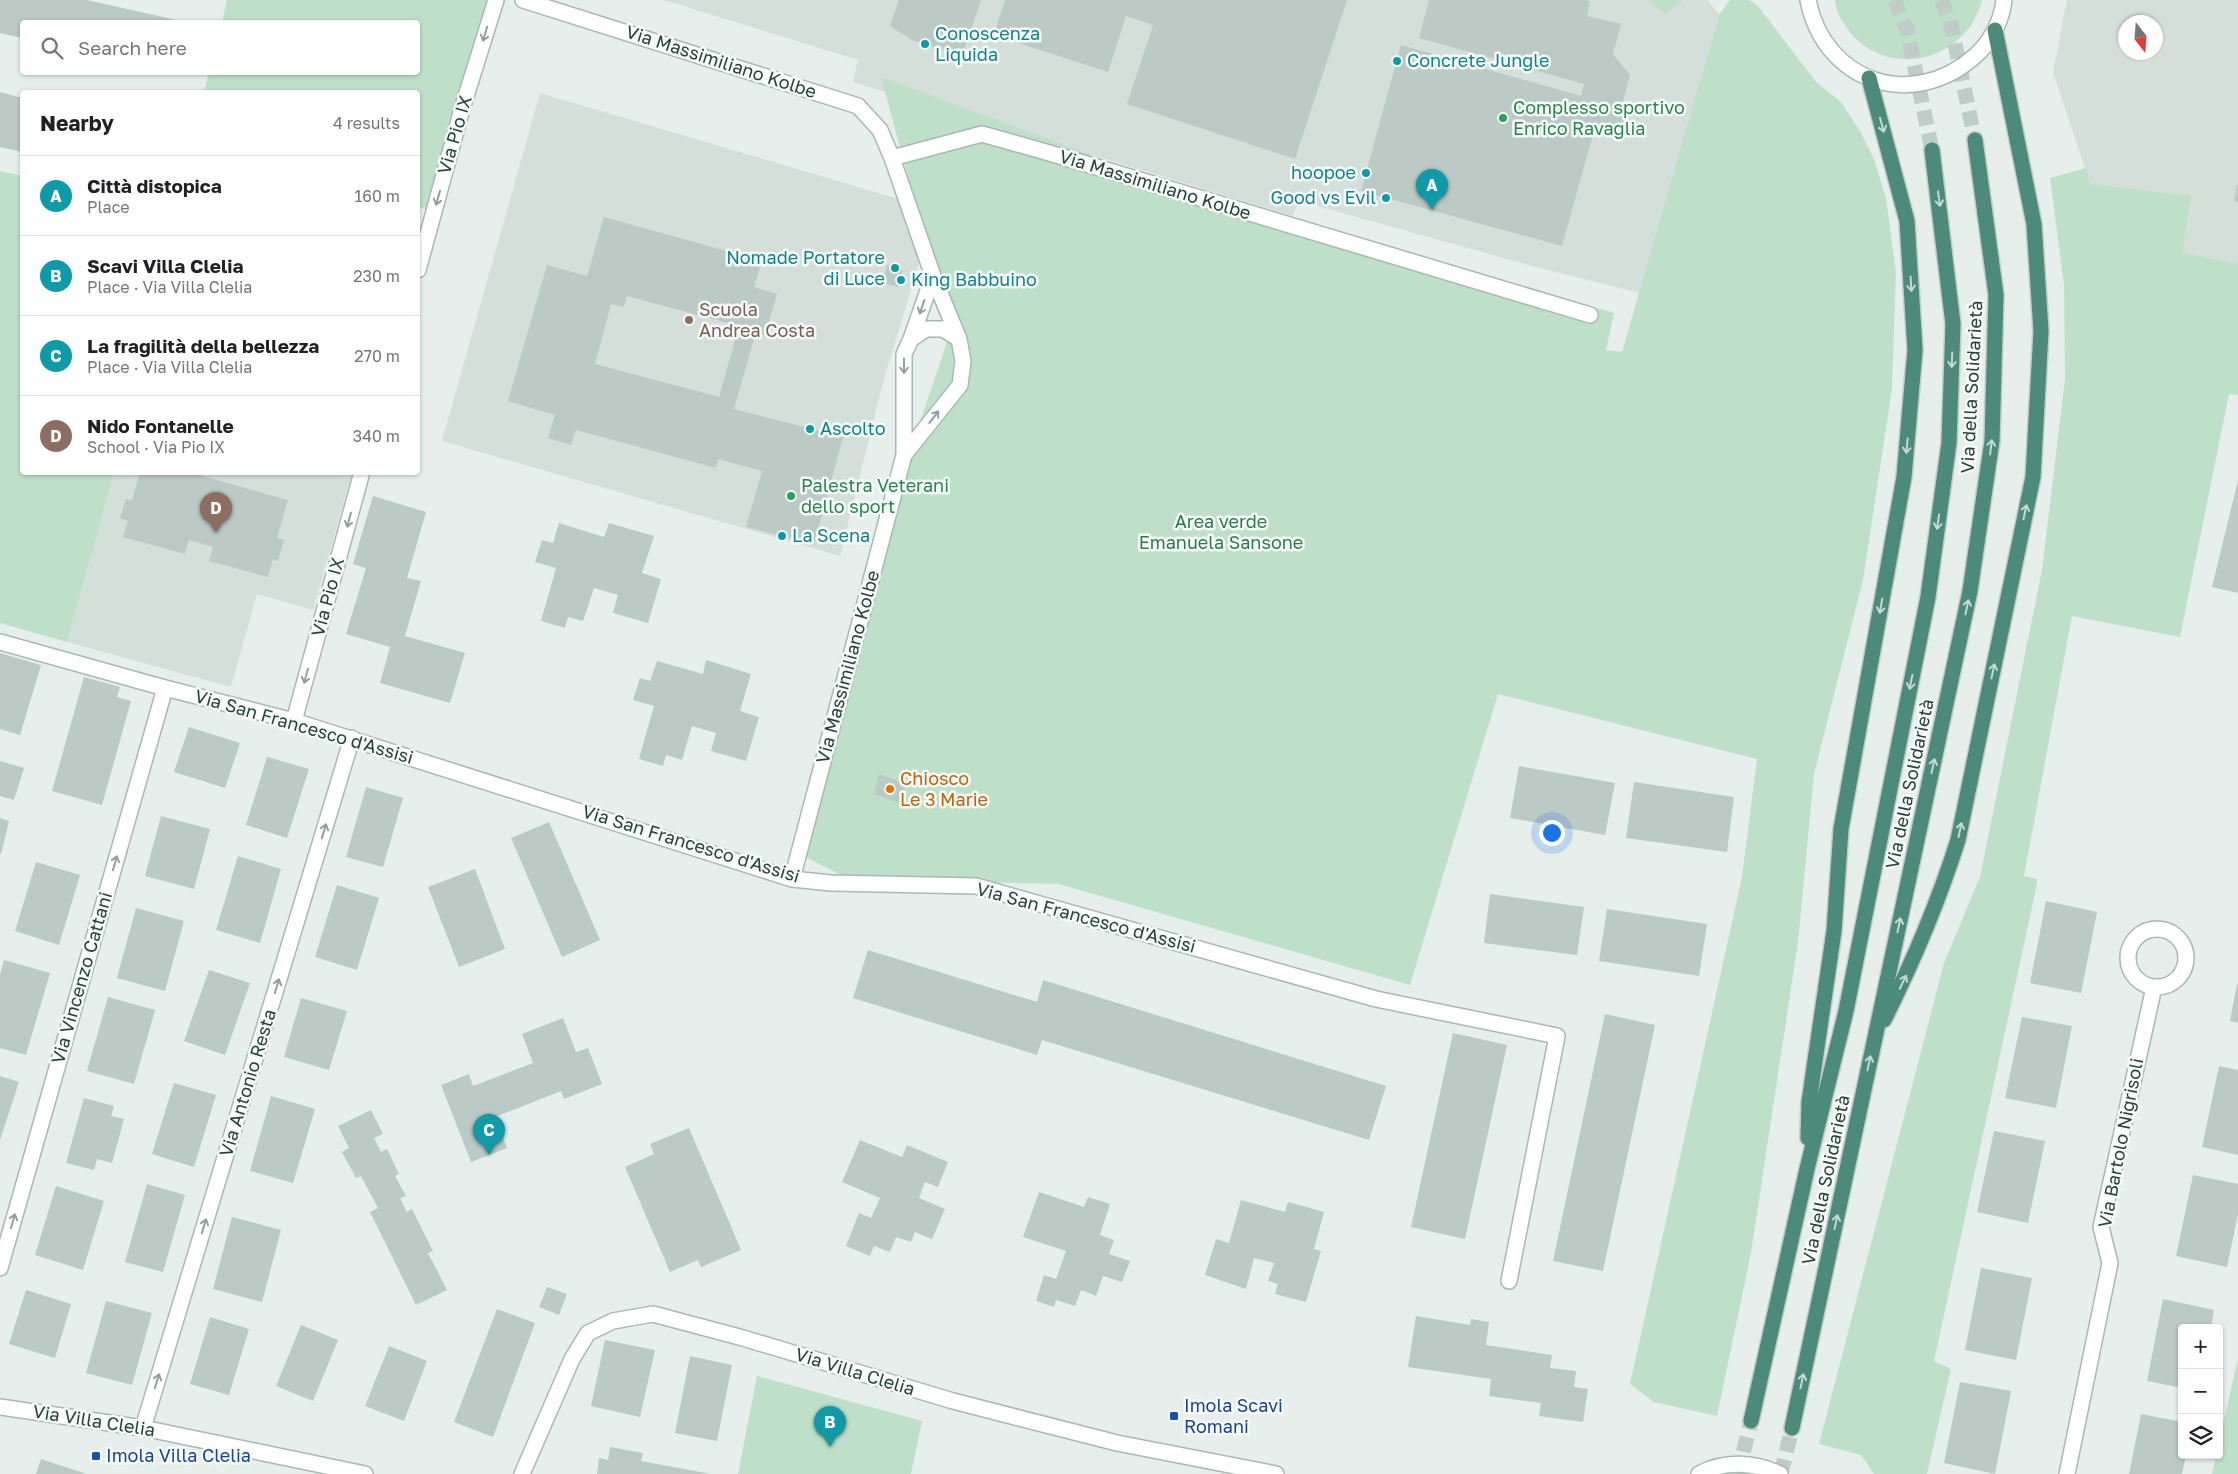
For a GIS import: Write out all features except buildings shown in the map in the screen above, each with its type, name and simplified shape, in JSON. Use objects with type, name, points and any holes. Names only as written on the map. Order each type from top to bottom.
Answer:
[{"type":"highway","points":[[1874,1042],[1908,971],[1940,895],[1958,840],[2032,477],[2041,331],[2034,224],[1995,30]]},
{"type":"highway","points":[[1807,1169],[1809,1102],[1834,932],[1841,829],[1904,477],[1915,350],[1907,221],[1868,78]]},
{"type":"highway","name":"Via della Solidarietà","points":[[1792,1428],[1970,591],[1992,441],[1996,295],[1975,140]]},
{"type":"highway","name":"Via della Solidarietà","points":[[1751,1421],[1807,1169],[1846,1011],[1928,597],[1949,443],[1953,324],[1932,150]]},
{"type":"street","name":"Via Pio IX","points":[[420,263],[462,108],[496,0]]},
{"type":"street","name":"Via Massimiliano Kolbe","points":[[523,0],[858,106],[880,130],[892,158],[933,276],[959,339],[963,361],[960,385],[904,455]]},
{"type":"street","points":[[1795,0],[1811,18]]},
{"type":"street","points":[[1808,0],[1811,18],[1820,37],[1833,54],[1850,68],[1868,78],[1892,84],[1917,84],[1941,78],[1963,67],[1982,50],[1995,30],[2004,0]]},
{"type":"street","name":"Via Massimiliano Kolbe","points":[[892,158],[982,134],[1590,315]]},
{"type":"street","name":"Via Massimiliano Kolbe","points":[[792,879],[904,455],[904,354],[933,276]]},
{"type":"street","points":[[911,338],[926,329],[942,329],[959,339]]},
{"type":"street","name":"Via Pio IX","points":[[294,721],[361,475]]},
{"type":"street","name":"Via San Francesco d'Assisi","points":[[0,642],[352,738],[792,879],[831,883],[976,886],[1376,999],[1557,1036],[1508,1281]]},
{"type":"street","name":"Via Vincenzo Cattani","points":[[0,1268],[165,688]]},
{"type":"street","name":"Via Antonio Resta","points":[[143,1428],[352,738]]},
{"type":"street","name":"Via Bartolo Nigrisoli","points":[[2067,1474],[2110,1262],[2101,1227],[2154,988]]},
{"type":"street","name":"Via Villa Clelia","points":[[522,1474],[572,1359],[588,1333],[614,1321],[653,1314],[743,1338],[954,1401],[1025,1420],[1117,1443],[1276,1474]]},
{"type":"street","name":"Via Villa Clelia","points":[[0,1407],[143,1428],[365,1474]]},
{"type":"street","points":[[1699,1474],[1708,1469],[1737,1464],[1766,1467],[1780,1474]]},
{"type":"shaded area","points":[[664,0],[1708,0],[1719,14],[1640,293],[1536,267],[1299,201],[1293,216],[853,82],[858,60]]},
{"type":"shaded area","points":[[2067,0],[2238,0],[2238,356],[2115,258],[2053,72]]},
{"type":"shaded area","name":"Scuola Andrea Costa","points":[[540,93],[902,200],[921,257],[883,382],[840,556],[442,441]]},
{"type":"shaded area","points":[[113,475],[351,475],[313,610],[257,594],[231,687],[67,642]]},
{"type":"green space","points":[[227,0],[497,0],[426,209],[420,208],[420,90],[205,90],[208,75],[420,75],[420,20],[222,20]]},
{"type":"green space","points":[[1648,0],[1683,0],[1665,14]]},
{"type":"green space","name":"Area verde Emanuela Sansone","points":[[1730,0],[1749,0],[1758,6],[1816,82],[1841,102],[1860,131],[1874,159],[1886,198],[1896,272],[1892,389],[1863,580],[1814,774],[1798,942],[1751,1253],[1717,1416],[1654,1402],[1630,1384],[1742,877],[1757,759],[1498,694],[1410,985],[1059,884],[849,879],[803,856],[866,582],[950,333],[881,77],[1148,176],[1614,313],[1606,350],[1622,352],[1719,15]]},
{"type":"green space","points":[[1835,0],[1982,0],[1974,20],[1962,36],[1946,48],[1929,56],[1909,59],[1890,57],[1871,50],[1854,37],[1841,20]]},
{"type":"green space","points":[[2086,168],[2090,184],[2191,196],[2182,253],[2238,264],[2238,395],[2229,394],[2180,637],[2072,616],[2024,876],[2037,879],[2037,884],[1934,1361],[1951,1369],[1927,1474],[1874,1474],[1861,1455],[1819,1444],[1944,963],[1980,877],[2042,570],[2065,379],[2064,285],[2050,178]]},
{"type":"green space","points":[[0,171],[20,176],[20,475],[113,475],[67,642],[0,623]]},
{"type":"green space","points":[[2238,1359],[2238,1474],[2212,1474],[2215,1459],[2223,1459],[2223,1424]]},
{"type":"green space","points":[[757,1376],[922,1421],[911,1474],[738,1474]]},
{"type":"tunnel","points":[[1894,0],[1907,30],[1932,150]]},
{"type":"tunnel","points":[[1941,0],[1950,20],[1975,140]]},
{"type":"tunnel","points":[[1738,1474],[1751,1421]]},
{"type":"tunnel","points":[[1781,1474],[1792,1428]]},
{"type":"place","name":"Conoscenza Liquida","points":[[925,44]]},
{"type":"place","name":"Concrete Jungle","points":[[1397,61]]},
{"type":"place","name":"Complesso sportivo Enrico Ravaglia","points":[[1503,118]]},
{"type":"place","name":"hoopoe","points":[[1366,173]]},
{"type":"place","name":"Good vs Evil","points":[[1386,198]]},
{"type":"place","name":"Città distopica","points":[[1432,210]]},
{"type":"place","name":"Nomade Portatore di Luce","points":[[895,268]]},
{"type":"place","name":"King Babbuino","points":[[901,280]]},
{"type":"place","name":"Scuola Andrea Costa","points":[[689,320]]},
{"type":"place","name":"Ascolto","points":[[810,429]]},
{"type":"place","name":"Palestra Veterani dello sport","points":[[791,496]]},
{"type":"place","name":"Nido Fontanelle","points":[[216,533]]},
{"type":"place","name":"La Scena","points":[[782,536]]},
{"type":"place","name":"Chiosco Le 3 Marie","points":[[890,789]]},
{"type":"place","name":"La fragilità della bellezza","points":[[489,1155]]},
{"type":"place","name":"Imola Scavi Romani","points":[[1174,1416]]},
{"type":"place","name":"Scavi Villa Clelia","points":[[830,1447]]},
{"type":"place","name":"Imola Villa Clelia","points":[[96,1456]]}]
